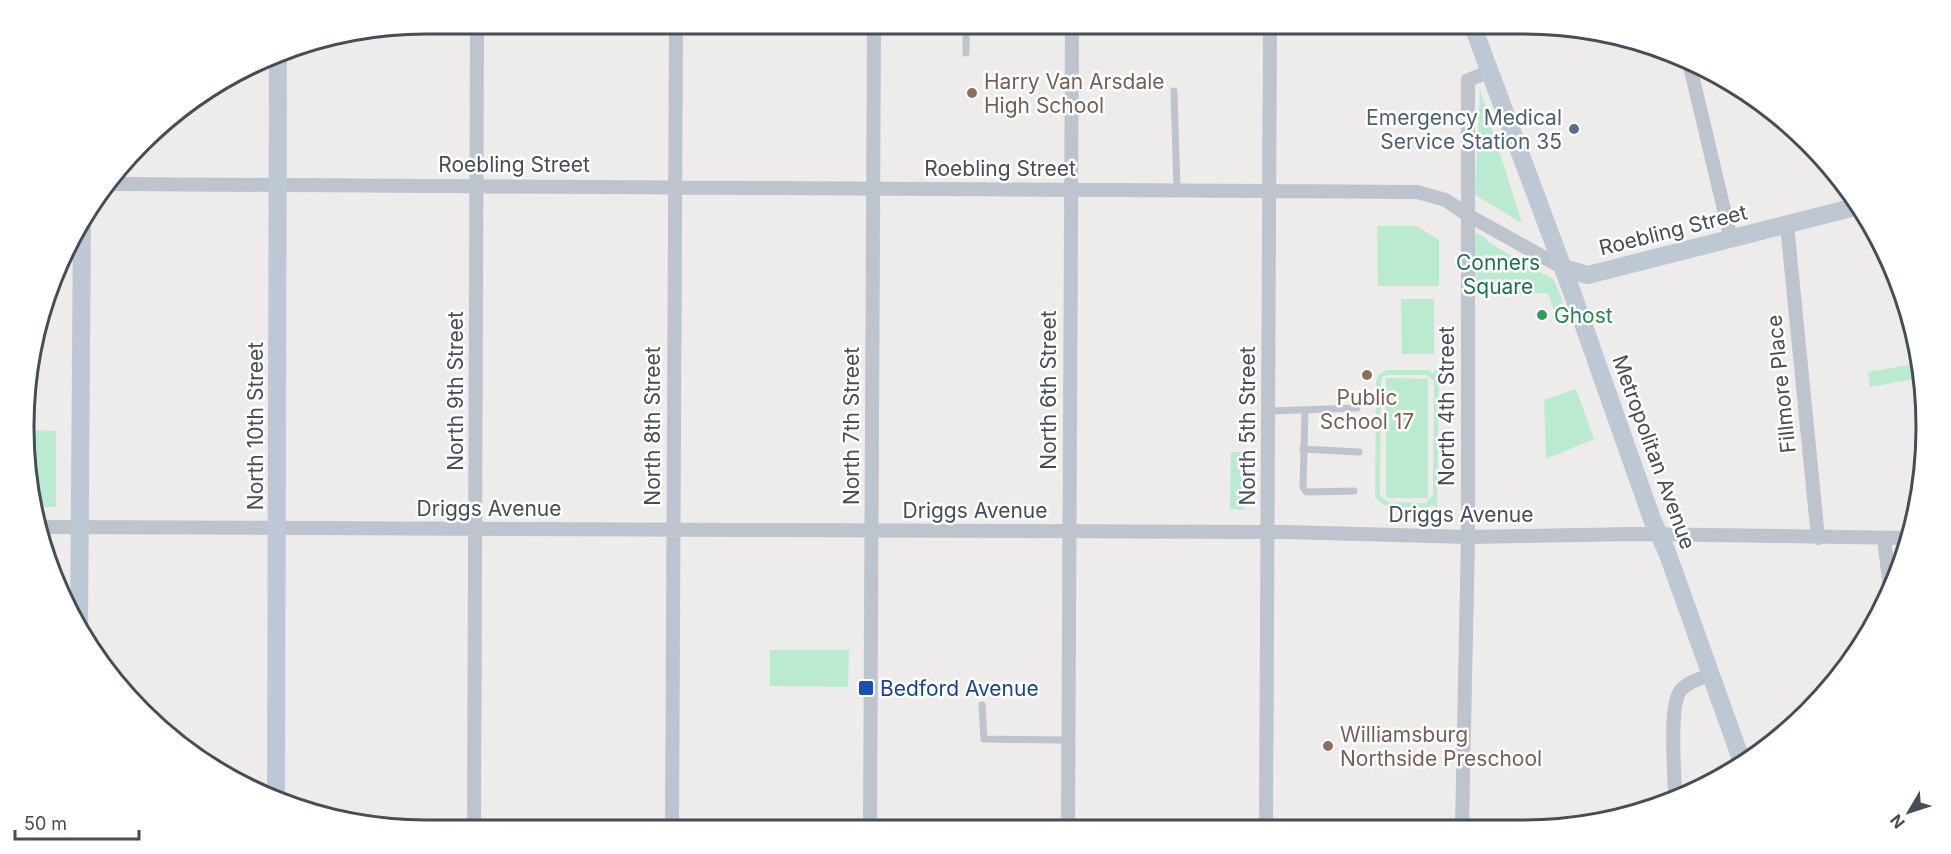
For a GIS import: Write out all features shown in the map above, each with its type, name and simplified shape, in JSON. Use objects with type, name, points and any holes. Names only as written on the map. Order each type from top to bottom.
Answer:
[{"type":"street","name":"North 9th Street","points":[[474,820],[477,34]]},
{"type":"street","name":"North 8th Street","points":[[672,820],[676,34]]},
{"type":"street","name":"North 7th Street","points":[[870,820],[874,34]]},
{"type":"street","name":"North 6th Street","points":[[1068,820],[1072,34]]},
{"type":"street","name":"North 5th Street","points":[[1266,820],[1270,34]]},
{"type":"street","name":"Metropolitan Avenue","points":[[1476,34],[1739,755]]},
{"type":"street","name":"North 10th Street","points":[[276,790],[278,64]]},
{"type":"street","name":"North 4th Street","points":[[1462,820],[1468,537],[1466,214],[1468,80],[1489,72]]},
{"type":"street","points":[[1691,72],[1731,239]]},
{"type":"street","name":"Roebling Street","points":[[119,184],[1417,192],[1446,200],[1466,214],[1563,268],[1588,275],[1850,208]]},
{"type":"street","name":"Fillmore Place","points":[[1787,225],[1818,538]]},
{"type":"street","points":[[79,609],[82,240]]},
{"type":"street","name":"Driggs Avenue","points":[[48,527],[1267,532],[1468,537],[1659,534],[1900,538]]},
{"type":"street","points":[[1884,539],[1888,574]]},
{"type":"street","points":[[1675,790],[1675,709],[1679,692],[1689,682],[1710,675]]},
{"type":"lane","points":[[966,34],[966,53]]},
{"type":"lane","points":[[1174,91],[1177,190]]},
{"type":"lane","points":[[1268,411],[1357,408]]},
{"type":"lane","points":[[1305,411],[1301,483],[1306,492],[1354,491]]},
{"type":"lane","points":[[1303,449],[1359,452]]},
{"type":"lane","points":[[982,705],[984,739],[1068,740]]},
{"type":"green space","points":[[1480,90],[1522,223],[1475,195]]},
{"type":"green space","points":[[1377,226],[1416,226],[1439,240],[1439,286],[1378,286]]},
{"type":"green space","name":"Conners Square","points":[[1477,233],[1489,243],[1554,280],[1563,301],[1555,313],[1548,293],[1476,295],[1472,235]]},
{"type":"green space","points":[[1401,299],[1434,299],[1434,354],[1402,354]]},
{"type":"green space","points":[[1911,365],[1913,379],[1870,387],[1868,372]]},
{"type":"green space","points":[[1386,370],[1428,370],[1433,373],[1434,370],[1439,370],[1437,508],[1433,505],[1414,508],[1391,507],[1384,505],[1375,496],[1376,382],[1378,375]],"holes":[[[1427,375],[1434,381],[1433,495],[1426,503],[1389,502],[1380,496],[1382,377]]]},
{"type":"green space","points":[[1386,378],[1428,379],[1428,498],[1386,498]]},
{"type":"green space","points":[[1576,389],[1594,439],[1546,459],[1544,400]]},
{"type":"green space","points":[[34,430],[56,431],[56,507],[43,507]]},
{"type":"green space","points":[[1231,452],[1245,452],[1244,510],[1230,509]]},
{"type":"green space","points":[[770,650],[849,650],[848,687],[770,686]]},
{"type":"place","name":"Harry Van Arsdale High School","points":[[972,93]]},
{"type":"place","name":"Emergency Medical Service Station 35","points":[[1574,129]]},
{"type":"place","name":"Ghost","points":[[1542,315]]},
{"type":"place","name":"Public School 17","points":[[1367,375]]},
{"type":"place","name":"Bedford Avenue","points":[[866,688]]},
{"type":"place","name":"Williamsburg Northside Preschool","points":[[1328,746]]}]
